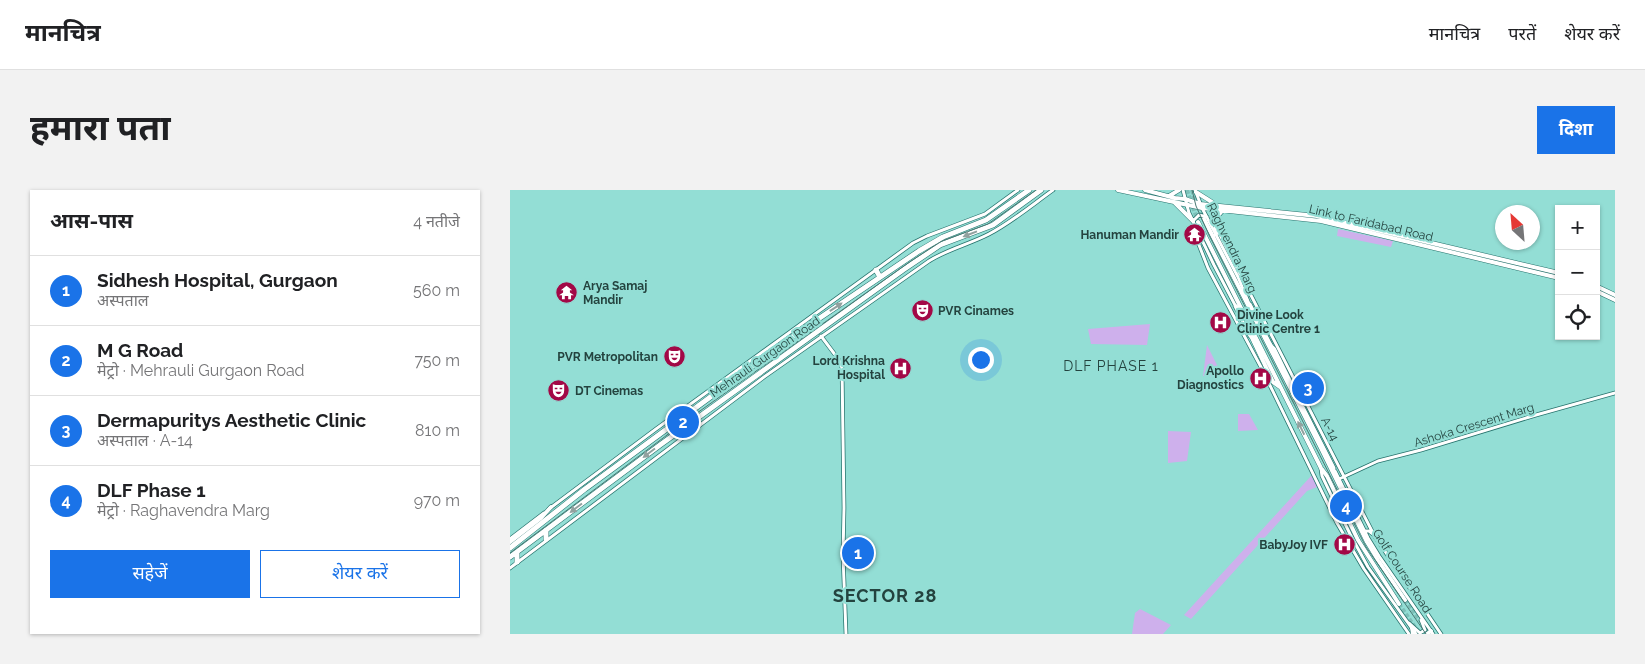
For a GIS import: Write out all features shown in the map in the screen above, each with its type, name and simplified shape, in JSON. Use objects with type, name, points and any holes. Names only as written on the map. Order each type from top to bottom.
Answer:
[{"type":"highway","name":"Mehrauli Gurgaon Road","points":[[510,548],[583,487],[612,469],[644,442],[758,359],[919,251],[943,237],[986,220],[1028,190]]},
{"type":"highway","name":"Mehrauli Gurgaon Road","points":[[510,557],[746,381],[862,299],[940,245],[993,225],[1040,190]]},
{"type":"highway","points":[[876,270],[880,277]]},
{"type":"highway","points":[[857,293],[862,299]]},
{"type":"highway","points":[[612,469],[617,476]]},
{"type":"highway","points":[[583,487],[592,496]]},
{"type":"highway","points":[[546,530],[546,540]]},
{"type":"highway","points":[[517,552],[518,562]]},
{"type":"main road","name":"Link to Faridabad Road","points":[[1118,190],[1223,210],[1321,221],[1555,277]]},
{"type":"main road","name":"Link to Faridabad Road","points":[[1145,190],[1185,199],[1201,206],[1219,206],[1317,216],[1555,272]]},
{"type":"main road","points":[[1169,196],[1179,190]]},
{"type":"main road","points":[[1196,191],[1219,206]]},
{"type":"main road","points":[[1175,202],[1193,221]]},
{"type":"main road","points":[[1216,234],[1216,216],[1223,210]]},
{"type":"main road","points":[[1205,218],[1371,548],[1405,600]]},
{"type":"main road","points":[[1198,222],[1358,540],[1400,604]]},
{"type":"main road","points":[[1600,288],[1615,295]]},
{"type":"main road","points":[[1600,293],[1615,300]]},
{"type":"main road","points":[[1252,330],[1251,336],[1273,382],[1282,388]]},
{"type":"main road","points":[[1265,340],[1274,349],[1300,402],[1302,412]]},
{"type":"main road","points":[[746,381],[750,387]]},
{"type":"main road","points":[[510,540],[542,518],[551,507]]},
{"type":"main road","points":[[1412,628],[1415,634]]},
{"type":"street","points":[[758,359],[919,239],[985,214],[1018,190]]},
{"type":"street","points":[[510,568],[750,387],[937,256],[1007,224],[1053,190]]},
{"type":"street","points":[[1185,190],[1185,199]]},
{"type":"street","name":"Raghvendra Marg","points":[[1196,191],[1205,218],[1239,276],[1252,314]]},
{"type":"street","name":"Raghvendra Marg","points":[[1185,199],[1193,221],[1214,265],[1235,305],[1242,311]]},
{"type":"street","points":[[1193,221],[1200,215],[1205,218]]},
{"type":"street","name":"A-14","points":[[1215,224],[1239,276],[1374,535],[1441,634]]},
{"type":"street","points":[[1198,232],[1199,245],[1208,268],[1262,370],[1337,523],[1351,548],[1409,634]]},
{"type":"street","points":[[1248,301],[1274,349]]},
{"type":"street","points":[[1235,305],[1251,336]]},
{"type":"street","points":[[818,331],[839,360],[842,368],[846,634]]},
{"type":"street","name":"Ashoka Crescent Marg","points":[[1339,478],[1378,461],[1615,393]]},
{"type":"street","points":[[1300,402],[1335,470]]},
{"type":"street","points":[[551,507],[583,487],[644,442]]},
{"type":"street","name":"Golf Course Road","points":[[1329,466],[1335,470],[1379,556],[1431,633]]},
{"type":"street","name":"Golf Course Road","points":[[1321,468],[1322,476],[1356,546],[1368,567],[1412,628]]},
{"type":"street","points":[[1365,531],[1369,531],[1374,535]]},
{"type":"street","points":[[1408,622],[1419,633],[1424,632],[1425,628],[1419,614]]},
{"type":"shaded area","points":[[1338,229],[1393,241],[1391,247],[1337,236]]},
{"type":"shaded area","points":[[1150,324],[1147,345],[1091,344],[1088,329]]},
{"type":"shaded area","points":[[1207,345],[1223,377],[1203,376]]},
{"type":"shaded area","points":[[1238,414],[1249,414],[1258,430],[1238,431]]},
{"type":"shaded area","points":[[1168,431],[1191,432],[1187,461],[1168,463]]},
{"type":"shaded area","points":[[1312,475],[1317,487],[1307,491],[1191,619],[1184,615]]},
{"type":"shaded area","points":[[1140,609],[1171,625],[1163,634],[1132,634],[1135,613]]},
{"type":"tunnel","points":[[1187,190],[1198,222]]},
{"type":"tunnel","points":[[1192,190],[1203,218]]},
{"type":"tunnel","points":[[1405,600],[1430,634]]},
{"type":"tunnel","points":[[1399,604],[1417,630]]},
{"type":"railway","points":[[510,553],[683,423],[911,261],[942,241],[988,224],[1036,190]]},
{"type":"railway","points":[[1192,190],[1196,206],[1209,235],[1366,547],[1426,634]]},
{"type":"place","name":"Hanuman Mandir","points":[[1195,235]]},
{"type":"place","name":"Arya Samaj Mandir","points":[[567,293]]},
{"type":"place","name":"PVR Cinames","points":[[922,311]]},
{"type":"place","name":"Divine Look Clinic Centre 1","points":[[1221,322]]},
{"type":"place","name":"PVR Metropolitan","points":[[674,357]]},
{"type":"place","name":"Lord Krishna Hospital","points":[[901,368]]},
{"type":"place","name":"Apollo Diagnostics","points":[[1260,378]]},
{"type":"place","name":"Dermapuritys Aesthetic Clinic","points":[[1308,388]]},
{"type":"place","name":"DT Cinemas","points":[[559,391]]},
{"type":"place","name":"M G Road","points":[[683,422]]},
{"type":"place","name":"DLF Phase 1","points":[[1346,506]]},
{"type":"place","name":"BabyJoy IVF","points":[[1344,545]]},
{"type":"place","name":"Sidhesh Hospital, Gurgaon","points":[[858,553]]},
{"type":"district","name":"DLF PHASE 1","points":[[1111,366]]},
{"type":"district","name":"SECTOR 28","points":[[885,595]]}]
